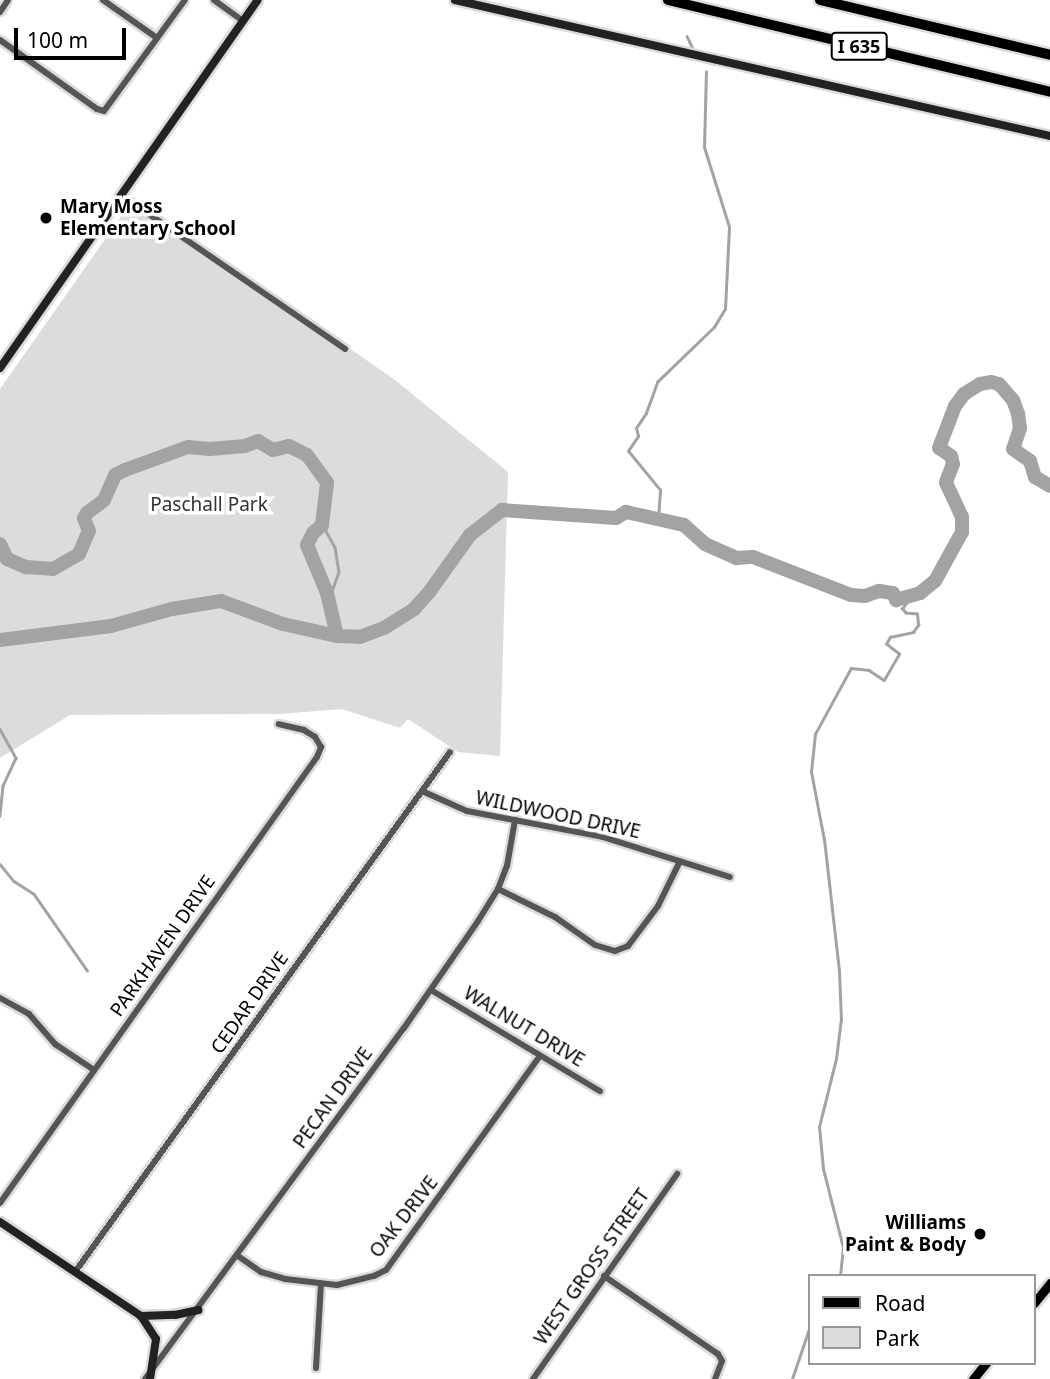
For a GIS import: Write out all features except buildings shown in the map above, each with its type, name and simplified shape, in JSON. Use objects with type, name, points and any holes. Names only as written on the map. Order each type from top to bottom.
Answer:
[{"type":"highway","name":"I 635","points":[[668,0],[1050,92]]},
{"type":"highway","name":"I 635","points":[[820,0],[1050,55]]},
{"type":"main road","points":[[1036,1300],[1050,1283]]},
{"type":"main road","points":[[973,1379],[984,1365]]},
{"type":"street","points":[[0,12],[8,0]]},
{"type":"street","points":[[103,0],[157,38]]},
{"type":"street","points":[[0,40],[97,109],[104,111],[185,0]]},
{"type":"street","points":[[214,0],[243,22]]},
{"type":"street","points":[[0,368],[258,0]]},
{"type":"street","points":[[455,0],[1050,136]]},
{"type":"street","points":[[121,195],[345,349]]},
{"type":"street","name":"PARKHAVEN DRIVE","points":[[0,1203],[317,757],[321,747],[315,737],[304,730],[279,724]]},
{"type":"street","name":"CEDAR DRIVE","points":[[75,1272],[450,752]]},
{"type":"street","name":"WILDWOOD DRIVE","points":[[422,791],[467,811],[603,837],[730,877]]},
{"type":"street","name":"PECAN DRIVE","points":[[145,1379],[431,990],[498,889],[510,852],[515,820]]},
{"type":"street","points":[[498,889],[555,917],[595,945],[615,951],[628,946],[658,906],[680,861]]},
{"type":"street","name":"WALNUT DRIVE","points":[[431,990],[600,1091]]},
{"type":"street","points":[[0,998],[29,1014],[55,1045],[94,1070]]},
{"type":"street","name":"OAK DRIVE","points":[[238,1256],[261,1272],[285,1279],[321,1284],[337,1285],[374,1276],[386,1270],[540,1056]]},
{"type":"street","name":"WEST GROSS STREET","points":[[533,1379],[677,1174]]},
{"type":"street","points":[[0,1222],[141,1316],[156,1339],[150,1379]]},
{"type":"street","points":[[604,1276],[718,1354],[722,1361],[721,1371],[715,1379]]},
{"type":"street","points":[[316,1368],[321,1284]]},
{"type":"street","points":[[141,1316],[175,1315],[198,1310]]},
{"type":"green space","name":"Paschall Park","points":[[134,198],[395,380],[508,472],[500,756],[458,752],[408,719],[400,728],[342,709],[280,714],[70,715],[0,758],[0,389]]},
{"type":"waterway","points":[[687,36],[694,51]]},
{"type":"waterway","points":[[658,519],[660,490],[628,451],[638,436],[636,428],[646,413],[657,382],[714,327],[725,309],[729,227],[704,147],[706,72]]},
{"type":"waterway","points":[[0,640],[111,626],[172,609],[221,601],[283,624],[337,636],[360,637],[384,628],[414,609],[470,535],[502,510],[616,518],[626,512],[684,525],[705,544],[737,558],[753,557],[851,595],[865,596],[879,591],[893,593],[896,600],[920,593],[935,581],[962,532],[962,517],[946,482],[953,464],[951,456],[939,448],[955,406],[964,394],[980,384],[991,382],[999,384],[1013,400],[1018,414],[1020,428],[1013,449],[1030,461],[1035,477],[1050,486]]},
{"type":"waterway","points":[[0,544],[7,559],[26,567],[53,569],[79,554],[89,531],[84,518],[104,500],[115,475],[188,447],[210,449],[245,446],[258,441],[273,450],[289,446],[307,455],[327,483],[322,525],[313,533],[307,545],[327,593],[337,636]]},
{"type":"waterway","points":[[325,515],[326,531],[335,547],[339,572],[329,599]]},
{"type":"waterway","points":[[840,1274],[843,1248],[823,1169],[819,1127],[836,1059],[841,1021],[839,971],[824,840],[811,772],[815,734],[851,668],[869,670],[884,680],[899,654],[886,644],[890,637],[913,632],[918,625],[917,614],[906,613],[902,609],[911,596]]},
{"type":"waterway","points":[[0,729],[16,758],[3,786],[0,816]]},
{"type":"waterway","points":[[0,864],[14,881],[34,894],[87,970]]},
{"type":"waterway","points":[[792,1379],[808,1332]]},
{"type":"place","name":"Mary Moss Elementary School","points":[[46,218]]},
{"type":"place","name":"Williams Paint & Body","points":[[980,1234]]}]
